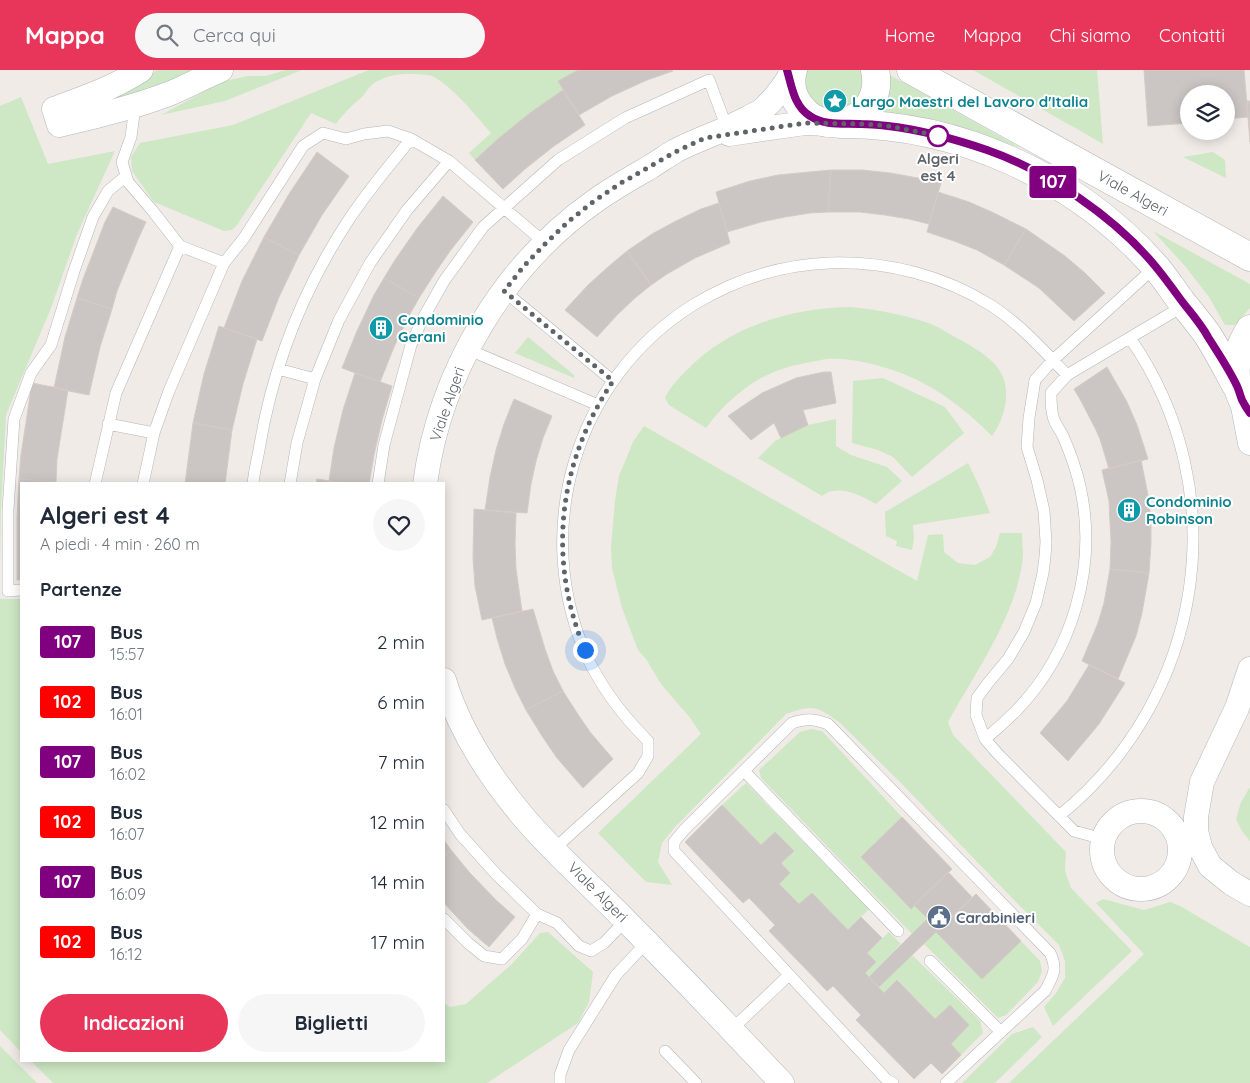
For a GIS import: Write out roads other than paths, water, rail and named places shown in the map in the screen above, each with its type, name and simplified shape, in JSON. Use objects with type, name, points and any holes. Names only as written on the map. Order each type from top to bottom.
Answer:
[{"type":"street","points":[[141,70],[131,77],[98,92],[54,109],[59,125],[135,106],[173,92],[221,70]]},
{"type":"street","points":[[791,76],[795,97],[800,107],[818,121],[834,124],[852,121],[870,106],[877,84],[875,70]]},
{"type":"street","name":"Viale Algeri","points":[[911,70],[1250,257]]},
{"type":"street","name":"Viale Algeri","points":[[424,482],[434,434],[455,374],[485,317],[524,266],[569,221],[594,201],[675,152],[761,110],[774,98],[791,76]]},
{"type":"street","points":[[705,138],[805,123],[864,124],[888,126],[959,141],[1018,163],[1056,184],[1098,213],[1123,233],[1156,267],[1207,334],[1243,400]]},
{"type":"street","points":[[1250,329],[1242,341],[1237,356],[1236,371],[1250,443]]},
{"type":"street","points":[[1250,669],[1237,708],[1202,782],[1196,818],[1196,831],[1200,847],[1210,866],[1231,883],[1250,894]]},
{"type":"street","name":"Viale Algeri","points":[[445,682],[472,744],[506,797],[527,822],[626,920],[782,1083]]},
{"type":"street","points":[[1159,815],[1171,811],[1182,804],[1202,782]]},
{"type":"street","points":[[1146,811],[1159,815],[1170,823],[1178,835],[1180,848],[1179,862],[1173,873],[1165,882],[1154,888],[1142,890],[1129,888],[1118,883],[1109,874],[1101,851],[1103,839],[1110,826],[1120,817],[1132,812],[1146,811]]},
{"type":"street","points":[[1179,862],[1210,866]]},
{"type":"lane","points":[[378,482],[384,445],[411,345],[422,320],[444,281],[484,227],[558,160],[625,118],[709,80],[727,128]]},
{"type":"lane","points":[[135,106],[130,137],[122,162],[128,182],[180,246],[224,263]]},
{"type":"lane","points":[[143,482],[154,433],[169,391],[224,263],[244,238],[303,146],[323,133],[346,139],[364,134],[388,131],[410,139],[449,161],[546,243]]},
{"type":"lane","points":[[254,482],[263,424],[278,369],[296,319],[319,270],[345,224],[376,180],[410,139]]},
{"type":"lane","points":[[290,482],[297,443],[315,379],[339,320],[370,263],[407,210],[449,161]]},
{"type":"lane","points":[[20,590],[8,591],[8,510],[14,419],[31,373],[51,346],[74,271],[94,217],[108,191],[126,176]]},
{"type":"lane","points":[[94,482],[116,393],[180,246]]},
{"type":"lane","points":[[554,849],[638,773],[648,756],[648,741],[620,712],[588,660],[574,622],[565,582],[562,542],[569,481],[580,442],[588,423],[613,381],[653,335],[703,299],[758,275],[798,266],[825,263],[859,263],[899,268],[925,275],[975,296],[1009,318],[1039,345],[1067,375]]},
{"type":"lane","points":[[1103,839],[1074,831],[997,753],[985,739],[976,715],[977,698],[1008,659],[1024,632],[1036,604],[1043,573],[1046,542],[1044,511],[1027,447],[1035,380],[1052,360],[1156,267]]},
{"type":"lane","points":[[504,291],[613,381]]},
{"type":"lane","points":[[985,739],[1029,697],[1045,674],[1067,633],[1079,598],[1086,542],[1083,505],[1075,468],[1053,418],[1051,393],[1067,375],[1185,305]]},
{"type":"lane","points":[[1059,816],[1080,798],[1105,772],[1142,722],[1155,698],[1176,648],[1183,623],[1192,570],[1192,507],[1185,463],[1169,412],[1146,363],[1130,338]]},
{"type":"lane","points":[[467,349],[598,406]]},
{"type":"lane","points":[[278,369],[315,379]]},
{"type":"lane","points":[[108,424],[154,433]]},
{"type":"lane","points":[[893,1083],[887,1080],[674,851],[674,842],[684,830],[792,723],[803,719],[828,724],[1050,953],[1055,963],[1052,978],[1045,991],[946,1083]]},
{"type":"lane","points":[[744,771],[898,931]]},
{"type":"lane","points":[[445,812],[460,834],[496,874],[537,914],[557,923],[579,946],[591,951],[604,943],[626,920]]},
{"type":"lane","points":[[445,920],[484,956],[502,959],[522,939],[537,914]]},
{"type":"lane","points":[[560,1083],[560,1075],[569,1050],[616,975],[647,942]]},
{"type":"lane","points":[[930,961],[1001,1032]]},
{"type":"lane","points":[[732,1030],[789,975]]},
{"type":"lane","points":[[665,1051],[696,1083]]},
{"type":"place","name":"Largo Maestri del Lavoro d'Italia","points":[[835,101]]},
{"type":"place","name":"Algeri est 4","points":[[938,136]]},
{"type":"place","name":"Condominio Gerani","points":[[381,328]]},
{"type":"place","name":"Condominio Robinson","points":[[1129,510]]},
{"type":"place","name":"Carabinieri","points":[[939,917]]}]
